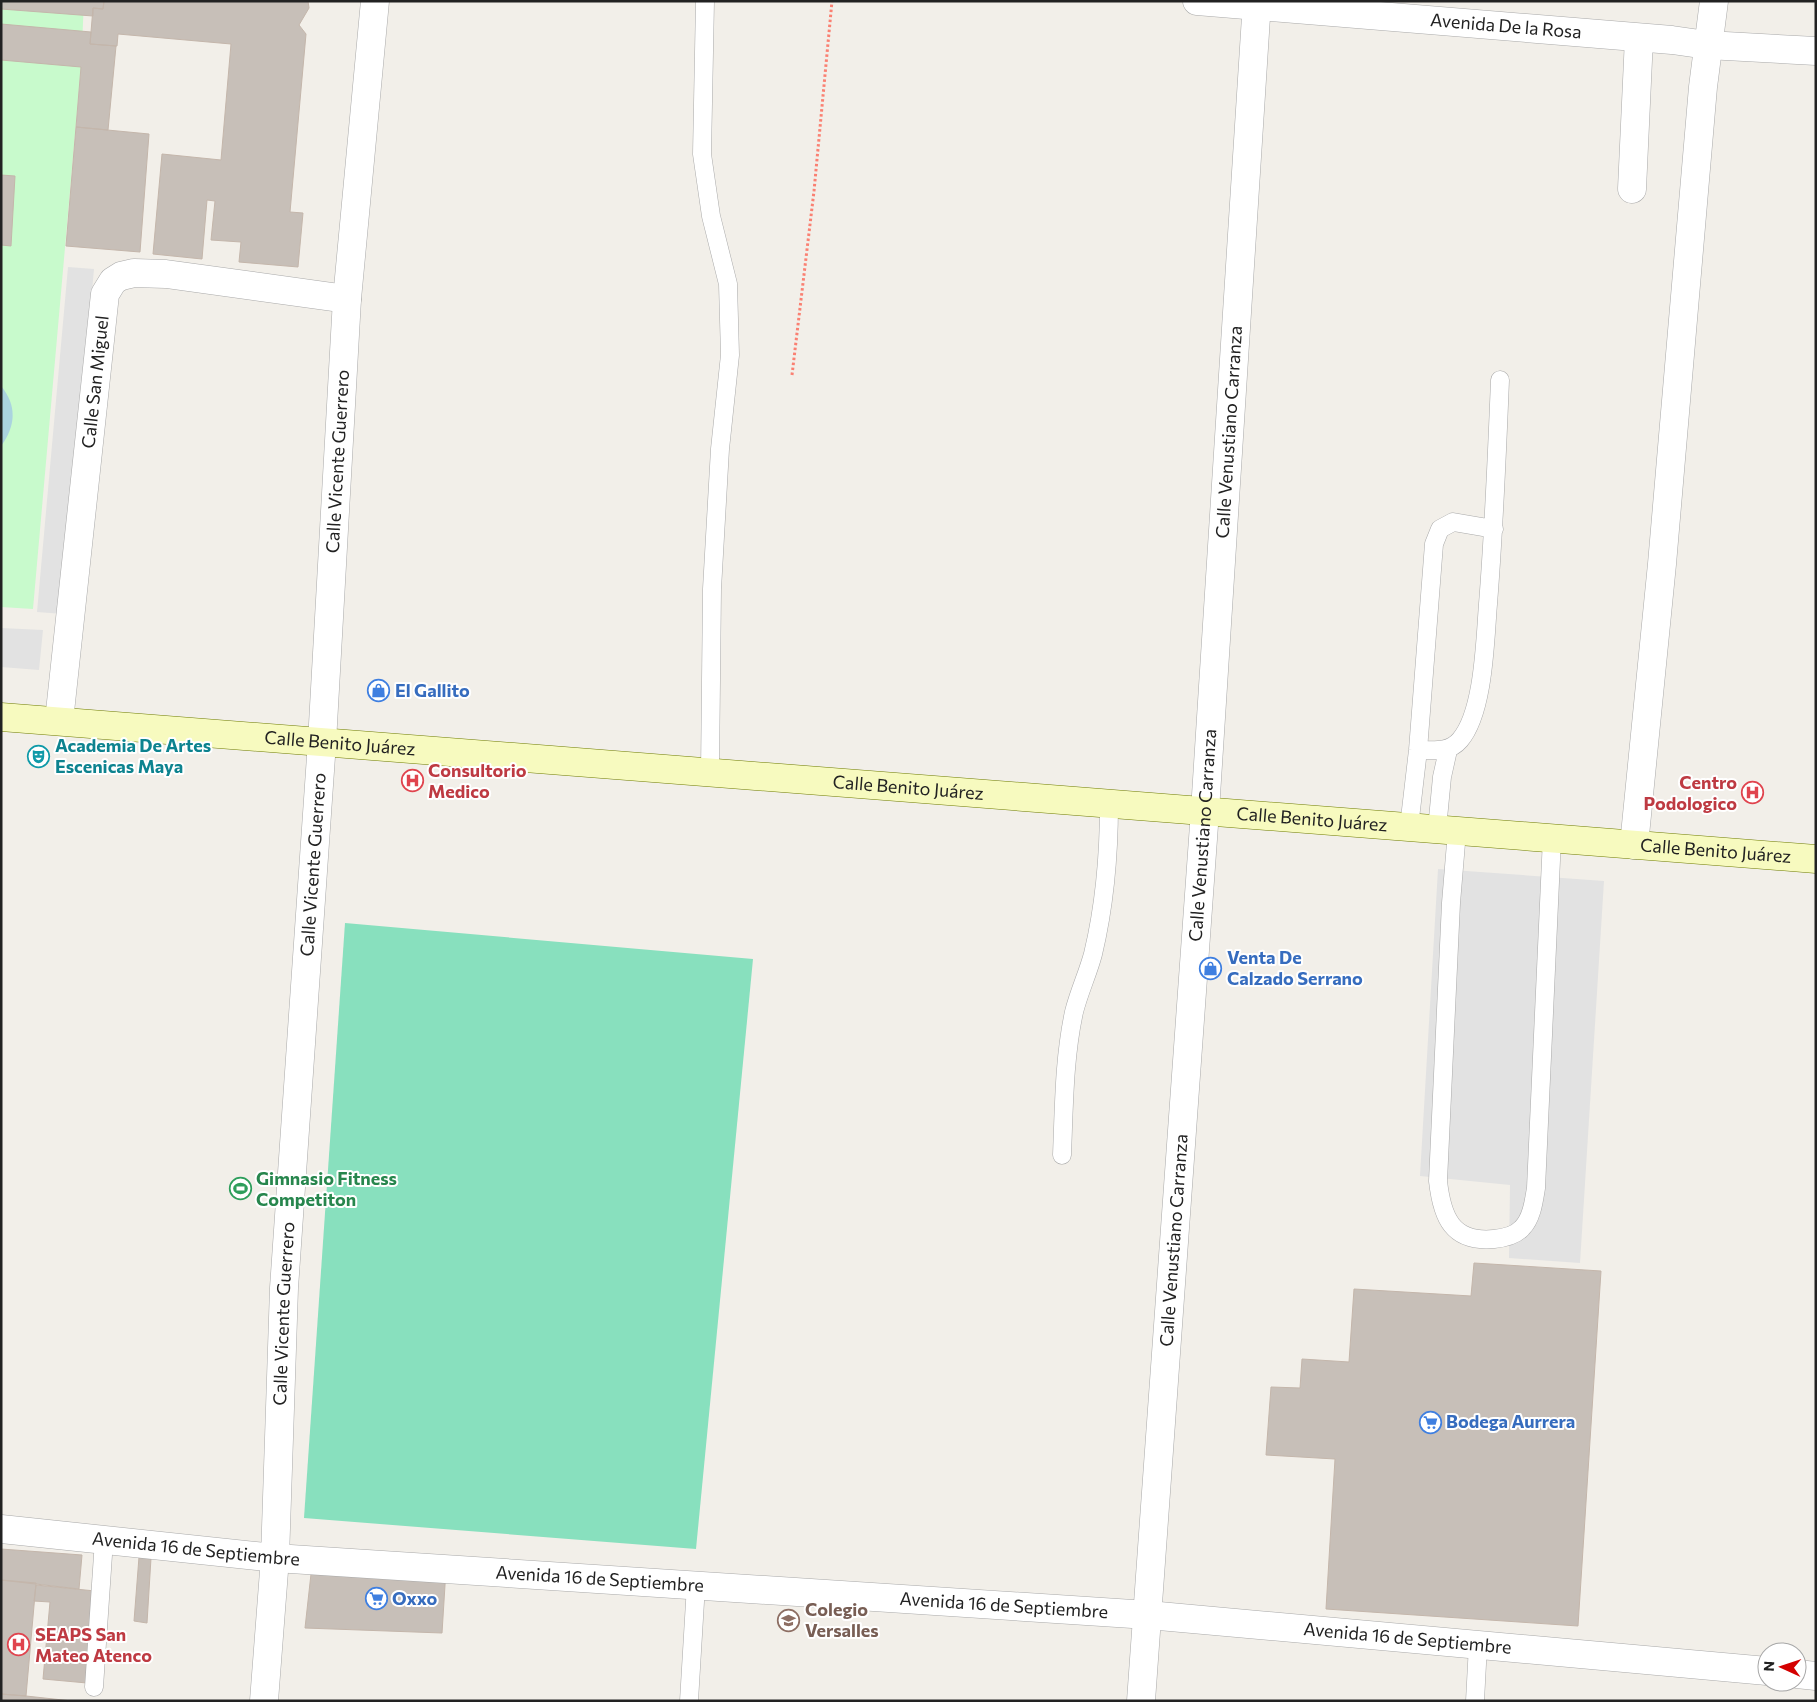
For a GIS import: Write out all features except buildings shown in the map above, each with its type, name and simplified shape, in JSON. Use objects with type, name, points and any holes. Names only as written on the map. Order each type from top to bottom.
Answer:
[{"type":"main road","name":"Calle Benito Juárez","points":[[1,717],[1816,860]]},
{"type":"street","name":"Calle Vicente Guerrero","points":[[264,1701],[275,1558],[284,1288],[322,742],[346,298],[375,1]]},
{"type":"street","name":"Avenida De la Rosa","points":[[1197,1],[1257,3],[1707,45],[1816,51]]},
{"type":"street","points":[[1634,845],[1662,564],[1707,45],[1714,1]]},
{"type":"street","name":"Calle Venustiano Carranza","points":[[1141,1701],[1205,811],[1257,3]]},
{"type":"street","points":[[1632,189],[1639,38]]},
{"type":"street","name":"Calle San Miguel","points":[[59,721],[105,294],[108,287],[121,276],[166,274],[346,298]]},
{"type":"street","name":"Avenida 16 de Septiembre","points":[[1,1529],[275,1558],[1148,1614],[1757,1670]]},
{"type":"lane","points":[[705,1],[702,154],[711,216],[728,284],[730,355],[720,449],[712,589],[710,772]]},
{"type":"lane","points":[[1500,380],[1494,529],[1482,680],[1471,720],[1460,740],[1448,750],[1442,776],[1451,903],[1438,1181],[1440,1204],[1450,1225],[1466,1237],[1484,1240],[1506,1238],[1522,1228],[1531,1211],[1536,1188],[1552,838]]},
{"type":"lane","points":[[1409,827],[1418,750],[1434,544],[1440,529],[1453,522],[1494,529]]},
{"type":"lane","points":[[1418,750],[1448,750]]},
{"type":"lane","points":[[1062,1155],[1066,1064],[1074,1011],[1092,957],[1102,913],[1109,860],[1109,804]]},
{"type":"lane","points":[[94,1686],[104,1540]]},
{"type":"lane","points":[[689,1701],[696,1585]]},
{"type":"lane","points":[[1475,1701],[1478,1645]]},
{"type":"path","points":[[792,375],[814,191],[832,1]]},
{"type":"green space","points":[[1,1],[84,1],[81,67],[33,609],[1,607]]},
{"type":"green space","points":[[345,923],[753,959],[696,1549],[304,1518]]},
{"type":"shaded area","points":[[68,267],[94,269],[63,614],[37,612]]},
{"type":"shaded area","points":[[1,628],[43,630],[39,670],[1,667]]},
{"type":"shaded area","points":[[1438,869],[1604,881],[1580,1263],[1509,1258],[1510,1185],[1420,1176]]},
{"type":"water","points":[[1,386],[10,401],[13,416],[10,431],[1,446]]},
{"type":"place","name":"El Gallito","points":[[379,691]]},
{"type":"place","name":"Academia De Artes Escenicas Maya","points":[[39,756]]},
{"type":"place","name":"Consultorio Medico","points":[[412,781]]},
{"type":"place","name":"Centro Podologico","points":[[1753,793]]},
{"type":"place","name":"Venta De Calzado Serrano","points":[[1211,968]]},
{"type":"place","name":"Gimnasio Fitness Competiton","points":[[240,1189]]},
{"type":"place","name":"Bodega Aurrera","points":[[1430,1422]]},
{"type":"place","name":"Oxxo","points":[[376,1599]]},
{"type":"place","name":"Colegio Versalles","points":[[789,1620]]},
{"type":"place","name":"SEAPS San Mateo Atenco","points":[[19,1645]]}]
